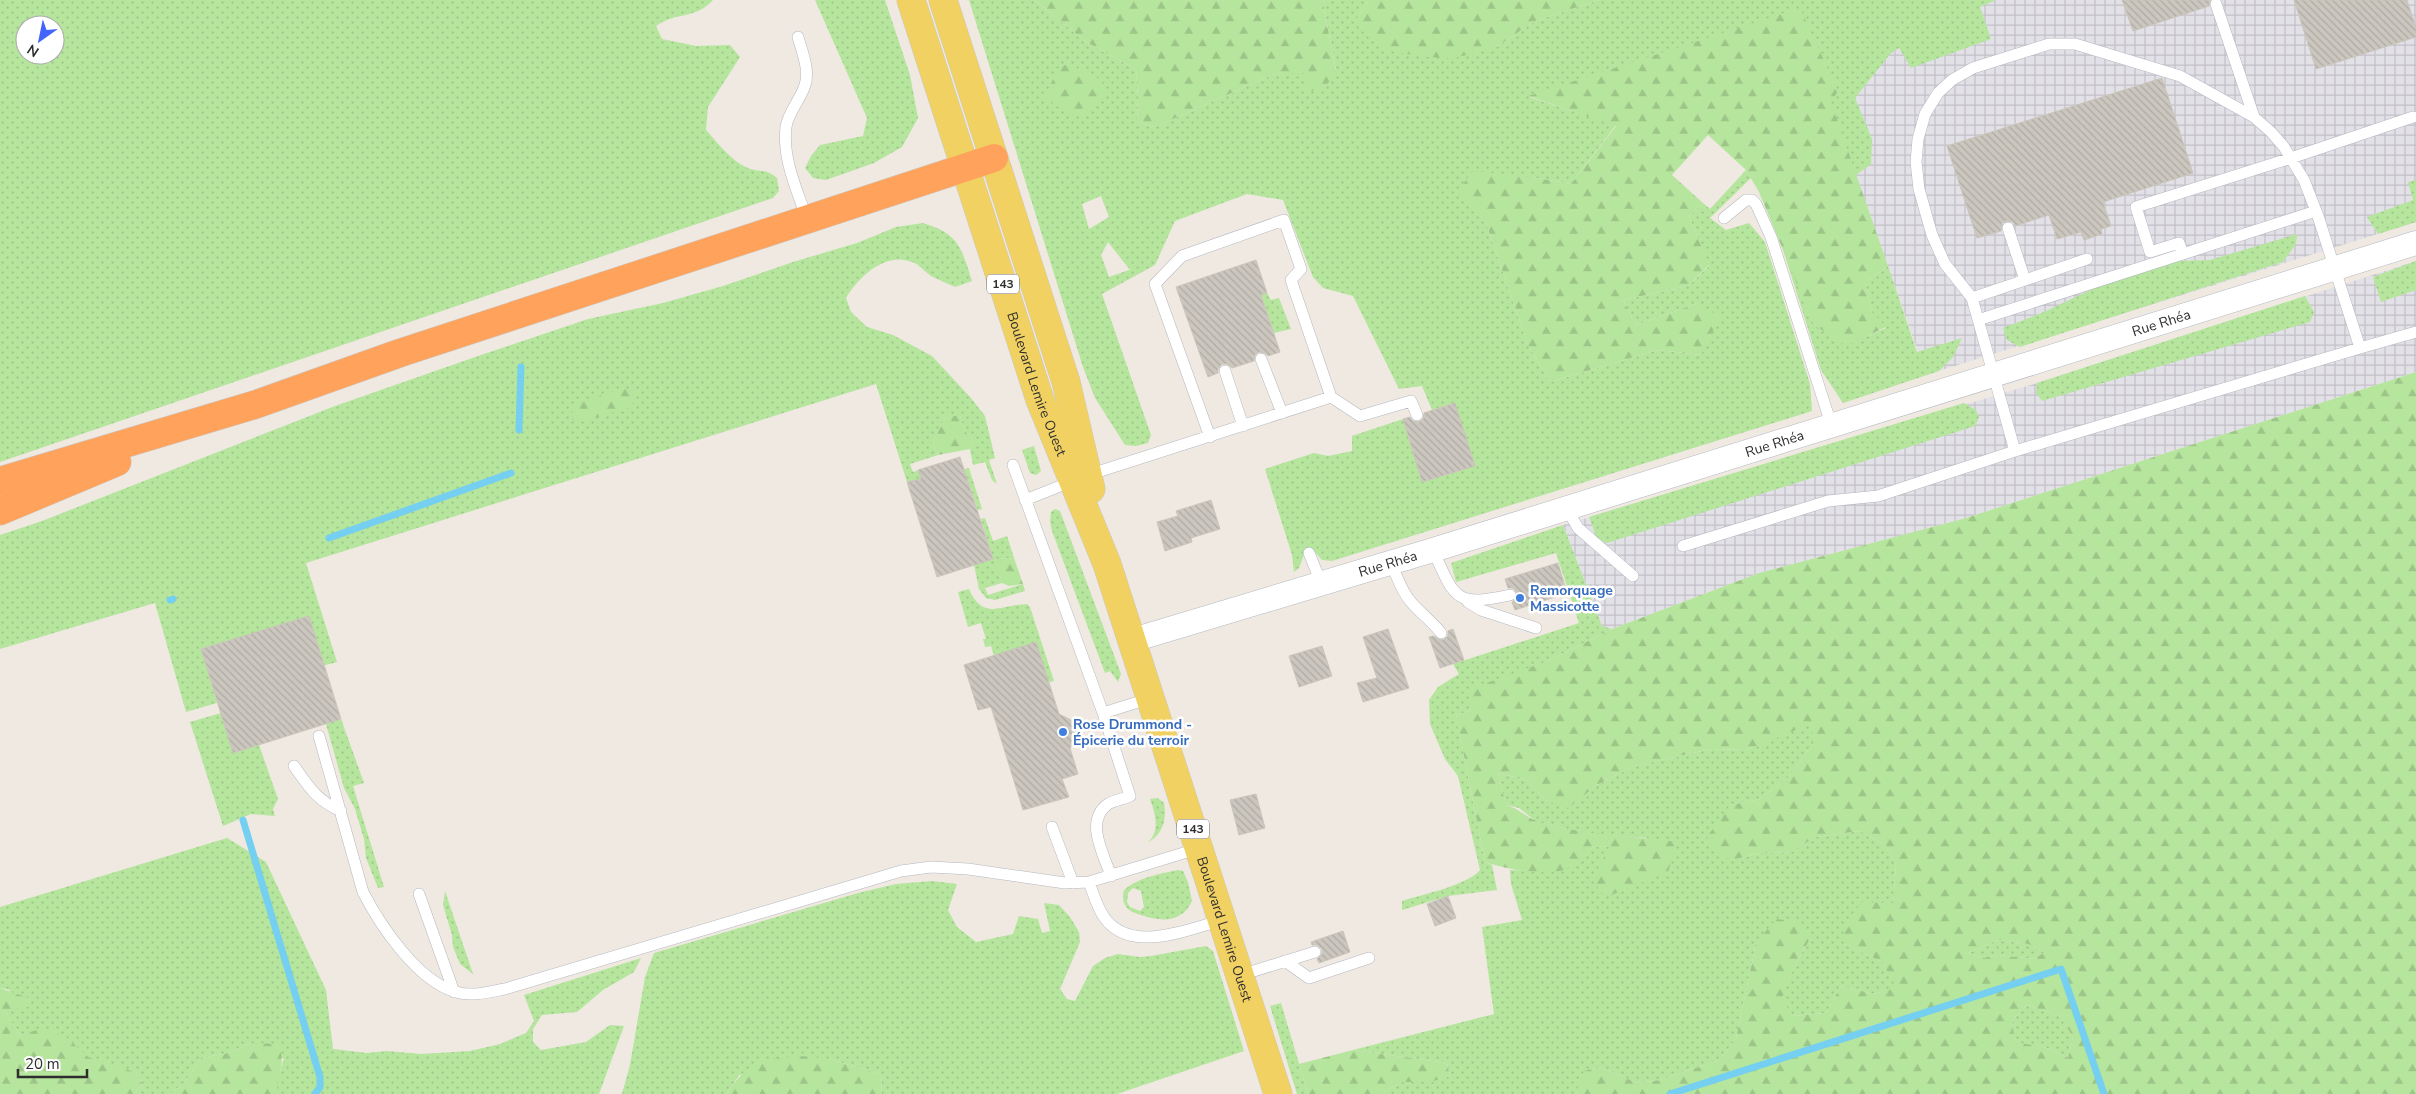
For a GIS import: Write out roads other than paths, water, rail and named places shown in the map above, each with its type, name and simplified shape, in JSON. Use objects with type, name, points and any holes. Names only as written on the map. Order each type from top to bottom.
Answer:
[{"type":"highway","points":[[0,481],[254,405],[400,353],[994,158]]},
{"type":"highway","points":[[0,511],[254,405]]},
{"type":"main road","name":"Boulevard Lemire Ouest","points":[[911,0],[1040,400],[1080,478],[1278,1094]]},
{"type":"main road","name":"Boulevard Lemire Ouest","points":[[944,0],[1066,382],[1080,478]]},
{"type":"street","name":"Rue Rhéa","points":[[1133,640],[1567,509],[2416,244]]},
{"type":"lane","points":[[2216,4],[2254,117]]},
{"type":"lane","points":[[798,37],[807,76],[805,86],[786,125],[786,147],[789,167],[807,219]]},
{"type":"lane","points":[[2015,451],[1972,298],[1945,264],[1932,235],[1919,190],[1916,162],[1918,139],[1925,114],[1938,94],[1952,80],[1973,68],[2049,44],[2075,44],[2180,76],[2254,117],[2271,132],[2291,158],[2304,180],[2316,211],[2360,348]]},
{"type":"lane","points":[[2183,254],[2179,243],[2150,252],[2136,207],[2413,117]]},
{"type":"lane","points":[[1724,218],[1746,200],[1752,200],[1756,204],[1771,237],[1832,427]]},
{"type":"lane","points":[[1978,320],[2316,211]]},
{"type":"lane","points":[[1210,437],[1155,284],[1182,256],[1284,220],[1301,269],[1291,280],[1331,397],[1360,416],[1411,401],[1417,415]]},
{"type":"lane","points":[[2008,228],[2025,280]]},
{"type":"lane","points":[[1972,298],[2087,259]]},
{"type":"lane","points":[[1683,546],[1828,501],[1878,496],[2015,451],[2416,332]]},
{"type":"lane","points":[[1261,358],[1282,413]]},
{"type":"lane","points":[[1225,371],[1242,426]]},
{"type":"lane","points":[[1025,500],[1080,478],[1331,397]]},
{"type":"lane","points":[[1013,466],[1104,713],[1130,796],[1109,803],[1097,819],[1098,840],[1111,876]]},
{"type":"lane","points":[[1567,509],[1578,528],[1633,576]]},
{"type":"lane","points":[[1433,550],[1450,588],[1461,598],[1481,610],[1536,628]]},
{"type":"lane","points":[[1309,553],[1322,584]]},
{"type":"lane","points":[[1391,563],[1404,593],[1412,603],[1432,620],[1441,633]]},
{"type":"lane","points":[[1461,598],[1480,601],[1510,595]]},
{"type":"lane","points":[[1104,713],[1151,698]]},
{"type":"lane","points":[[319,736],[363,892],[372,911],[391,940],[417,967],[454,992],[482,994],[505,989],[901,871],[931,866],[968,869],[1048,882],[1088,882],[1200,848]]},
{"type":"lane","points":[[294,766],[314,794],[323,803],[340,811]]},
{"type":"lane","points":[[1052,827],[1073,882]]},
{"type":"lane","points":[[1088,882],[1104,916],[1118,929],[1133,936],[1150,937],[1223,920]]},
{"type":"lane","points":[[419,894],[454,992]]},
{"type":"lane","points":[[1240,975],[1315,952]]},
{"type":"lane","points":[[1285,961],[1310,978],[1369,958]]},
{"type":"waterway","points":[[519,430],[521,367]]},
{"type":"waterway","points":[[329,538],[511,473]]},
{"type":"waterway","points":[[243,820],[320,1077],[320,1087],[315,1094]]},
{"type":"waterway","points":[[1670,1094],[2061,969],[2104,1094]]},
{"type":"place","name":"Remorquage Massicotte","points":[[1520,598]]},
{"type":"place","name":"Rose Drummond - Épicerie du terroir","points":[[1063,732]]}]
